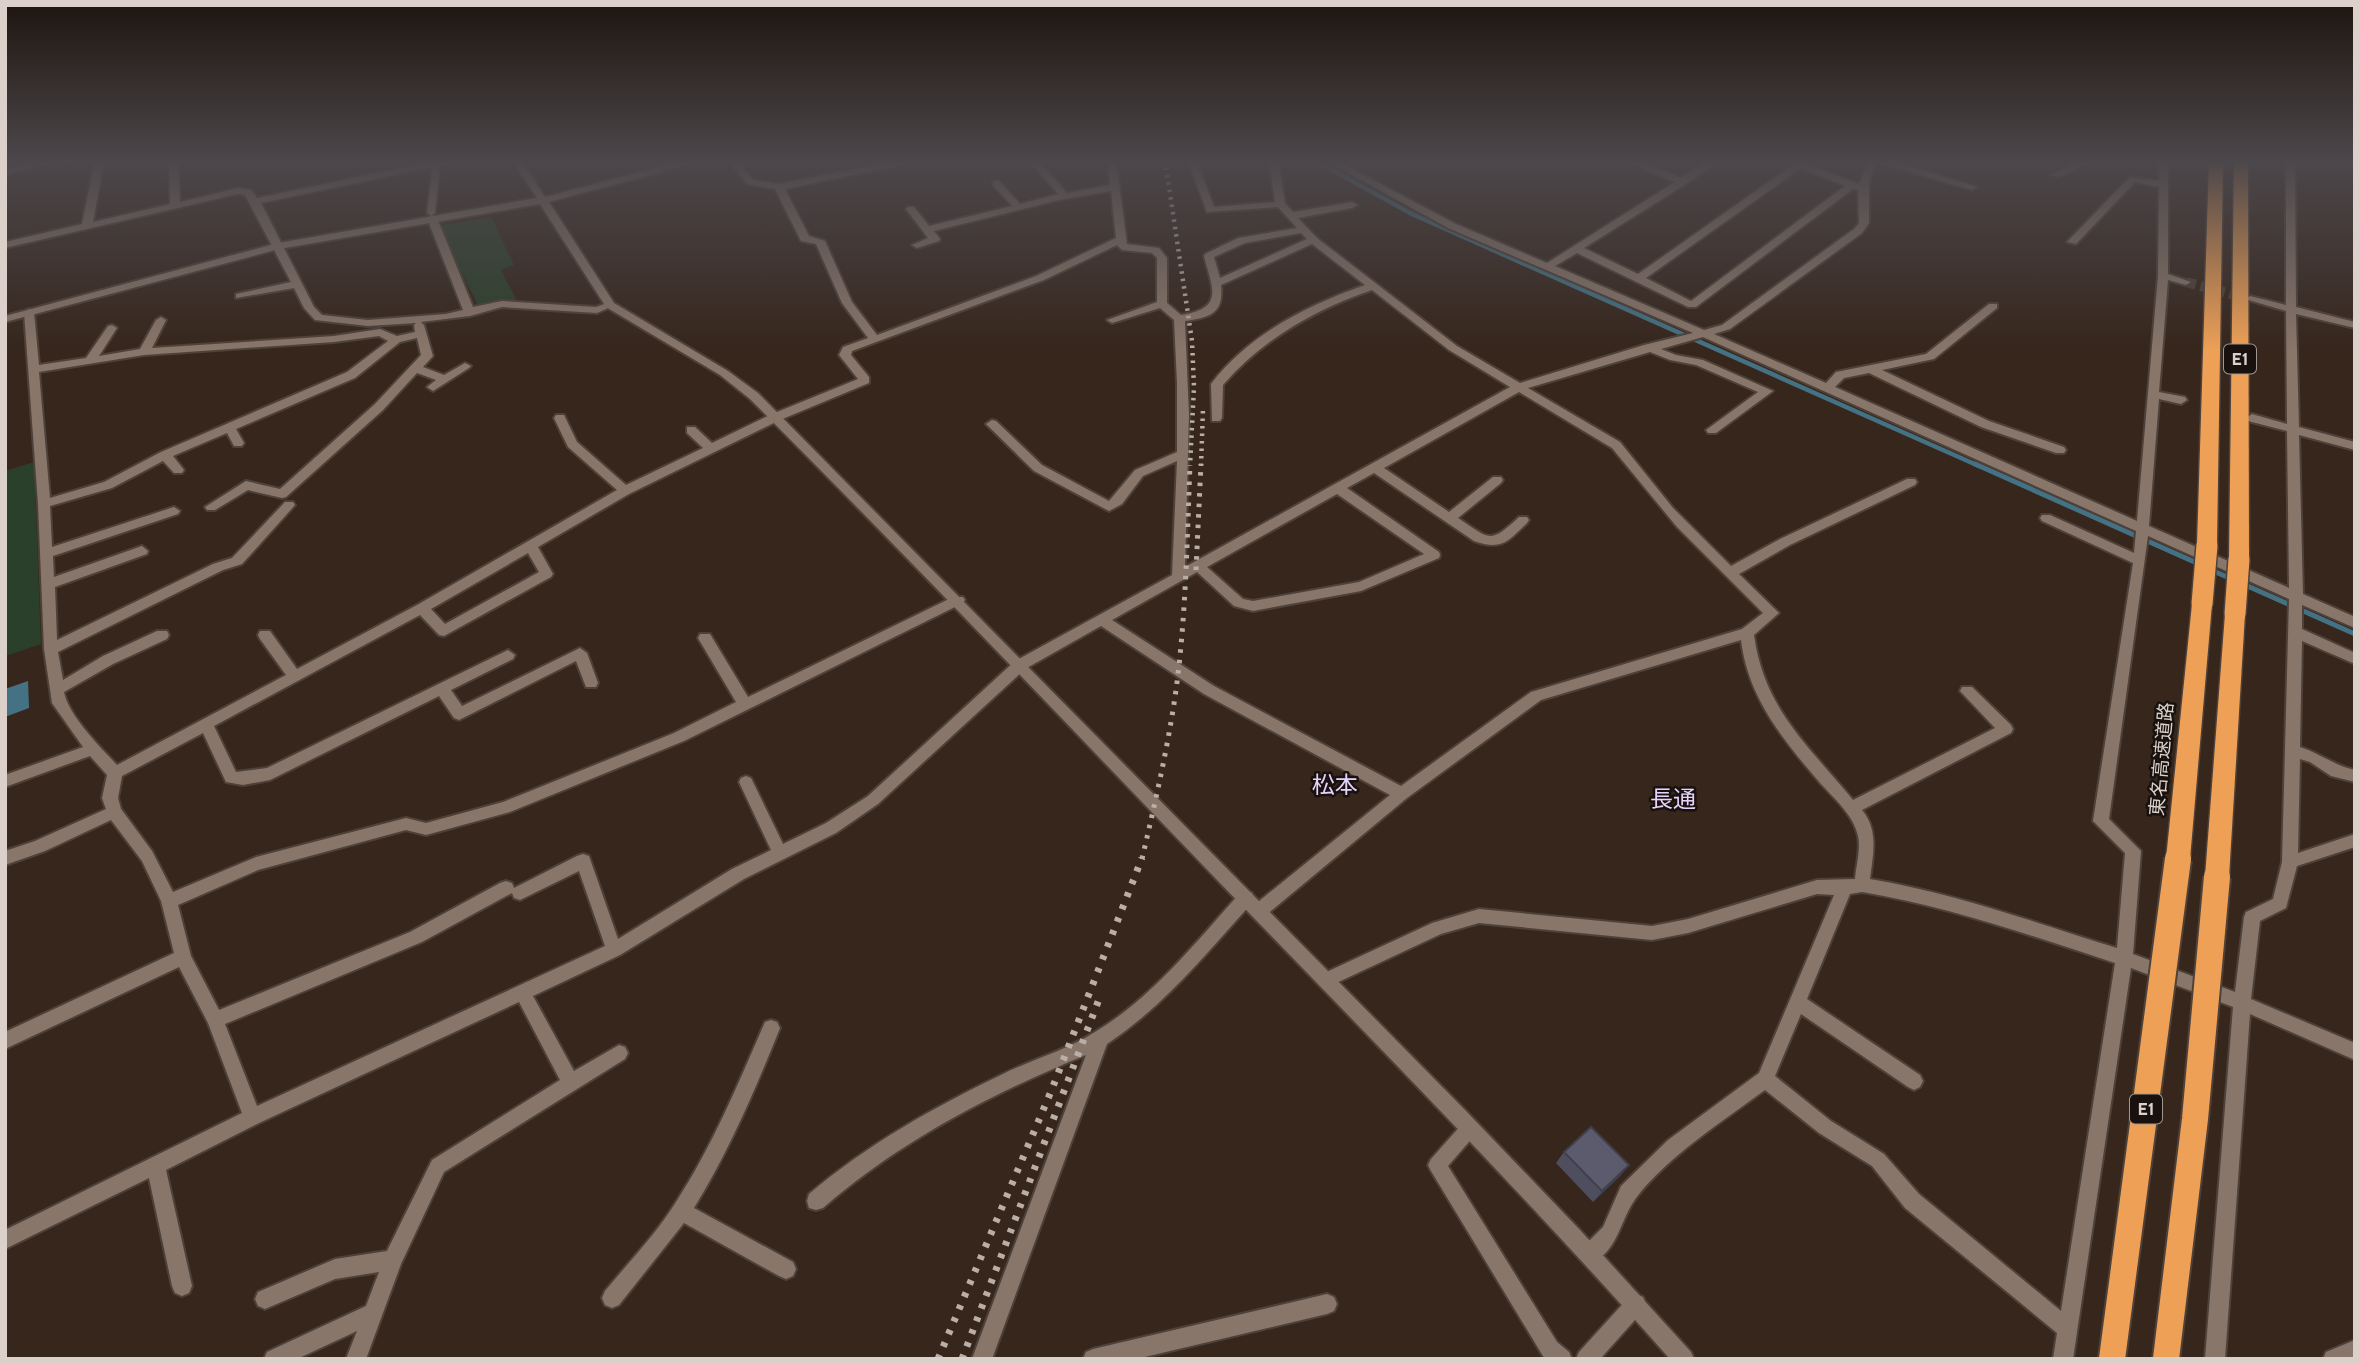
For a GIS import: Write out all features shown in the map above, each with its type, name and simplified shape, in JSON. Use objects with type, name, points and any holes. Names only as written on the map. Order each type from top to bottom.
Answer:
[{"type":"highway","name":"東名高速道路","points":[[2112,1359],[2178,859],[2202,604],[2207,545],[2215,224]]},
{"type":"highway","name":"E1","points":[[2166,1359],[2195,1119],[2217,877],[2239,559],[2241,224]]},
{"type":"street","points":[[5,245],[93,224]]},
{"type":"street","points":[[267,224],[309,309],[319,318],[368,323],[470,313],[502,304],[597,310],[610,305]]},
{"type":"street","points":[[5,319],[278,246],[388,224]]},
{"type":"street","points":[[434,224],[470,313]]},
{"type":"street","points":[[559,224],[610,305],[724,373],[776,417],[958,600],[1590,1254],[1684,1359]]},
{"type":"street","points":[[797,224],[805,240],[820,241],[847,303],[875,339]]},
{"type":"street","points":[[917,244],[935,239],[923,224]]},
{"type":"street","points":[[927,229],[949,224]]},
{"type":"street","points":[[1119,224],[1122,247],[1155,250],[1162,258],[1163,304],[1179,319],[1185,417],[1178,576]]},
{"type":"street","points":[[816,1201],[841,1178],[939,1116],[1100,1039],[1149,1003],[1253,905],[1536,696],[1747,633],[1772,613],[1668,511],[1640,475],[1634,462],[1616,445],[1453,348],[1313,240],[1297,224]]},
{"type":"street","points":[[1448,224],[1705,334],[2355,623]]},
{"type":"street","points":[[1547,267],[1615,224]]},
{"type":"street","points":[[1638,279],[1716,224]]},
{"type":"street","points":[[1576,248],[1692,304],[1805,224]]},
{"type":"street","points":[[5,1240],[253,1117],[614,950],[738,874],[831,828],[873,800],[1020,665],[1519,387],[1648,347],[1726,327],[1858,231],[1864,224]]},
{"type":"street","points":[[2072,242],[2090,224]]},
{"type":"street","points":[[2063,1359],[2124,958],[2133,851],[2101,821],[2140,561],[2163,276],[2164,224]]},
{"type":"street","points":[[2215,1359],[2242,1003],[2252,917],[2280,903],[2290,862],[2296,597],[2291,224]]},
{"type":"street","points":[[1179,319],[1210,312],[1215,306],[1216,282],[1209,256],[1242,240],[1303,230]]},
{"type":"street","points":[[115,773],[422,608],[625,491],[776,417],[865,380],[845,355],[847,349],[1040,278],[1120,240]]},
{"type":"street","points":[[1216,282],[1313,240]]},
{"type":"street","points":[[2163,276],[2186,282]]},
{"type":"street","points":[[240,296],[297,284]]},
{"type":"street","points":[[1216,418],[1217,384],[1248,351],[1318,307],[1374,286]]},
{"type":"street","points":[[2250,299],[2355,325]]},
{"type":"street","points":[[1112,320],[1163,304]]},
{"type":"street","points":[[1827,389],[1840,375],[1930,357],[1993,306]]},
{"type":"street","points":[[29,312],[44,504],[51,649],[59,703],[93,750],[115,773]]},
{"type":"street","points":[[144,352],[161,320]]},
{"type":"street","points":[[211,507],[246,485],[282,495],[379,407],[426,356],[418,320]]},
{"type":"street","points":[[90,360],[112,328]]},
{"type":"street","points":[[33,369],[144,352],[334,339],[380,332],[396,341]]},
{"type":"street","points":[[44,504],[107,485],[165,455],[351,375],[396,341],[421,334]]},
{"type":"street","points":[[1648,347],[1674,358],[1699,362],[1767,391],[1712,430]]},
{"type":"street","points":[[433,387],[465,366]]},
{"type":"street","points":[[415,368],[445,379]]},
{"type":"street","points":[[1871,369],[1985,424],[2060,450]]},
{"type":"street","points":[[2153,394],[2181,400]]},
{"type":"street","points":[[560,418],[572,444],[625,491]]},
{"type":"street","points":[[2252,418],[2355,446]]},
{"type":"street","points":[[992,424],[1038,467],[1109,507],[1118,501],[1139,473],[1182,454]]},
{"type":"street","points":[[229,428],[238,443]]},
{"type":"street","points":[[691,430],[711,449]]},
{"type":"street","points":[[165,455],[178,470]]},
{"type":"street","points":[[1374,467],[1491,543],[1498,543],[1522,520]]},
{"type":"street","points":[[1450,518],[1497,480]]},
{"type":"street","points":[[1730,573],[1785,542],[1911,482]]},
{"type":"street","points":[[1198,566],[1239,603],[1253,606],[1361,586],[1434,555],[1338,488]]},
{"type":"street","points":[[51,649],[218,567],[237,561],[289,505]]},
{"type":"street","points":[[46,554],[174,511]]},
{"type":"street","points":[[2046,518],[2140,561]]},
{"type":"street","points":[[422,608],[444,631],[546,575],[531,547]]},
{"type":"street","points":[[47,585],[142,551]]},
{"type":"street","points":[[169,901],[256,864],[406,824],[426,829],[505,808],[679,737],[958,600]]},
{"type":"street","points":[[1101,620],[1209,690],[1402,794]]},
{"type":"street","points":[[2295,632],[2355,659]]},
{"type":"street","points":[[1590,1254],[1610,1234],[1628,1193],[1674,1146],[1765,1079],[1797,1002],[1853,887],[1867,839],[1861,820],[1773,712],[1748,655],[1747,633]]},
{"type":"street","points":[[57,690],[108,660],[162,635]]},
{"type":"street","points":[[265,635],[294,676]]},
{"type":"street","points":[[705,638],[745,705]]},
{"type":"street","points":[[442,688],[459,714],[580,653],[591,683]]},
{"type":"street","points":[[206,724],[231,778],[243,779],[270,774],[508,655]]},
{"type":"street","points":[[1851,808],[2006,729],[1967,691]]},
{"type":"street","points":[[5,781],[93,750]]},
{"type":"street","points":[[2293,751],[2315,758],[2336,772],[2355,776]]},
{"type":"street","points":[[115,773],[110,798],[114,812],[147,856],[169,901],[183,957],[215,1020],[253,1117]]},
{"type":"street","points":[[746,782],[780,853]]},
{"type":"street","points":[[5,858],[40,846],[114,812]]},
{"type":"street","points":[[2290,862],[2355,840]]},
{"type":"street","points":[[215,1020],[416,937],[446,923],[476,902],[513,891],[583,861],[614,950]]},
{"type":"street","points":[[1326,981],[1438,928],[1479,916],[1652,933],[1688,926],[1817,887],[1853,887],[1893,890],[2124,958],[2242,1003],[2355,1052]]},
{"type":"street","points":[[5,1041],[183,957]]},
{"type":"street","points":[[523,993],[570,1084]]},
{"type":"street","points":[[1797,1002],[1914,1081]]},
{"type":"street","points":[[612,1298],[681,1212],[716,1152],[751,1079],[771,1028]]},
{"type":"street","points":[[982,1359],[1100,1039]]},
{"type":"street","points":[[356,1359],[393,1259],[438,1166],[619,1053]]},
{"type":"street","points":[[1765,1079],[1825,1127],[1878,1160],[1912,1201],[2067,1329]]},
{"type":"street","points":[[1469,1129],[1437,1166],[1550,1349],[1562,1359]]},
{"type":"street","points":[[156,1166],[182,1286]]},
{"type":"street","points":[[681,1212],[786,1269]]},
{"type":"street","points":[[265,1299],[335,1269],[393,1259]]},
{"type":"street","points":[[1093,1359],[1327,1304]]},
{"type":"street","points":[[1586,1359],[1636,1304]]},
{"type":"street","points":[[274,1359],[375,1312]]},
{"type":"street","points":[[2333,1359],[2355,1350]]},
{"type":"green space","points":[[494,224],[514,265],[501,270],[517,301],[480,309],[439,228],[442,225]]},
{"type":"green space","points":[[34,462],[41,644],[5,656],[5,471]]},
{"type":"water","points":[[28,681],[29,708],[5,717],[5,689]]},
{"type":"building","points":[[1591,1127],[1629,1165],[1602,1191],[1564,1152]]},
{"type":"waterway","points":[[1434,224],[1979,466]]},
{"type":"waterway","points":[[1975,464],[2199,564]]},
{"type":"waterway","points":[[2211,570],[2234,580]]},
{"type":"waterway","points":[[2243,584],[2355,634]]},
{"type":"tunnel","points":[[2186,282],[2249,299]]},
{"type":"railway","points":[[1174,224],[1192,341],[1194,387],[1190,466]]},
{"type":"railway","points":[[1201,466],[1203,409]]},
{"type":"railway","points":[[1142,859],[1176,690],[1184,606],[1190,464]]},
{"type":"railway","points":[[1196,570],[1201,464]]},
{"type":"railway","points":[[938,1359],[1052,1089],[1142,858]]},
{"type":"railway","points":[[962,1359],[1101,994]]},
{"type":"district","name":"松本","points":[[1335,785]]},
{"type":"district","name":"長通","points":[[1673,799]]}]
